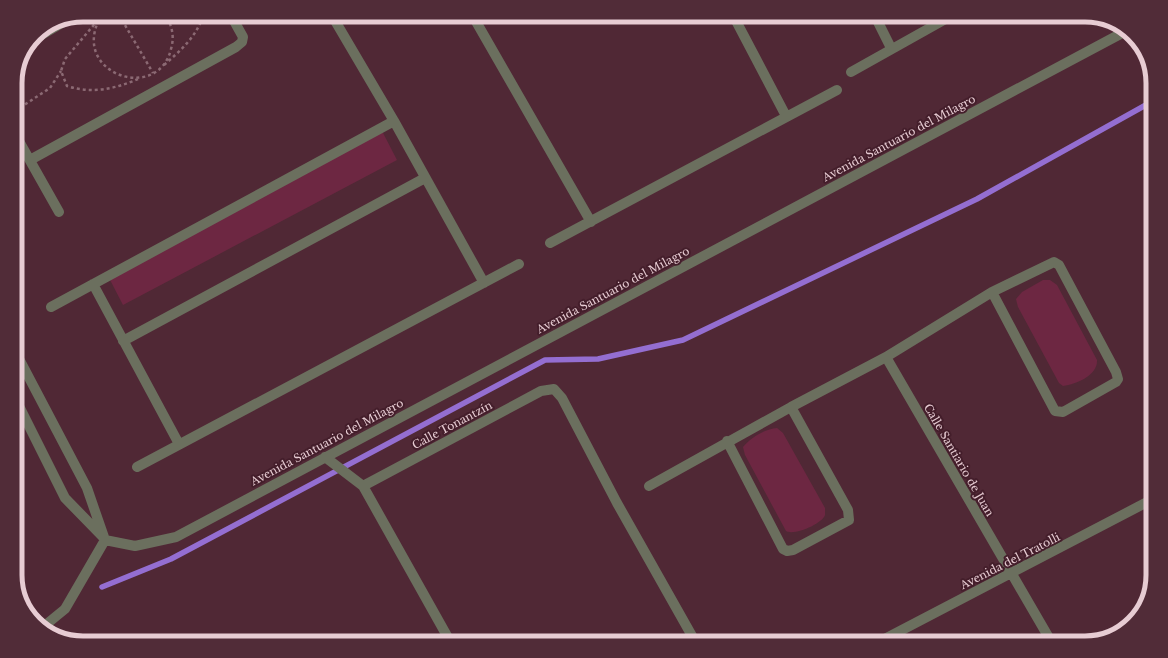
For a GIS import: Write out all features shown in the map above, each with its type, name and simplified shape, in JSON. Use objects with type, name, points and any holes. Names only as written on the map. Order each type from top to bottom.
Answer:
[{"type":"street","points":[[30,160],[236,47],[242,42],[241,32],[235,22]]},
{"type":"street","points":[[336,22],[394,121],[484,283]]},
{"type":"street","points":[[476,22],[591,222]]},
{"type":"street","points":[[737,22],[786,116]]},
{"type":"street","points":[[878,22],[891,48]]},
{"type":"street","points":[[851,72],[891,48],[940,22]]},
{"type":"street","name":"Avenida Santuario del Milagro","points":[[105,540],[134,546],[176,537],[1121,34]]},
{"type":"street","points":[[550,243],[837,90]]},
{"type":"street","points":[[51,307],[394,121]]},
{"type":"street","points":[[22,146],[59,212]]},
{"type":"street","points":[[123,341],[425,178]]},
{"type":"street","points":[[649,486],[727,441],[886,357],[992,292],[1052,262],[1057,263],[1118,375],[1116,382],[1062,412],[1055,411],[992,292]]},
{"type":"street","points":[[137,467],[519,264]]},
{"type":"street","points":[[93,284],[179,444]]},
{"type":"street","name":"Calle Santiario de Juan","points":[[886,357],[1048,636]]},
{"type":"street","points":[[22,364],[87,488],[105,540],[65,609],[47,623]]},
{"type":"street","name":"Calle Tonantzín","points":[[363,486],[541,391],[548,388],[554,389],[562,398],[617,503],[692,636]]},
{"type":"street","points":[[727,441],[783,549],[787,551],[793,550],[849,520],[848,510],[791,407]]},
{"type":"street","points":[[22,412],[65,498],[105,540]]},
{"type":"street","points":[[325,457],[363,486],[447,636]]},
{"type":"street","name":"Avenida del Tratolli","points":[[890,636],[1146,504]]},
{"type":"path","points":[[22,107],[50,88],[61,71],[65,59],[97,22]]},
{"type":"path","points":[[98,22],[94,36],[94,45],[102,63],[118,75],[128,78],[146,76]]},
{"type":"path","points":[[123,22],[153,73],[160,89]]},
{"type":"path","points":[[157,70],[170,54],[173,44],[173,33],[169,22]]},
{"type":"path","points":[[61,71],[67,86],[82,90],[106,90],[146,76],[153,73],[178,54],[196,33],[201,22]]},
{"type":"shaded area","points":[[382,131],[397,160],[123,305],[108,276]]},
{"type":"shaded area","points":[[1043,280],[1050,280],[1057,285],[1097,360],[1094,370],[1086,378],[1069,385],[1063,386],[1059,383],[1018,307],[1016,299],[1022,292]]},
{"type":"shaded area","points":[[777,428],[783,433],[825,508],[825,515],[819,522],[801,531],[786,531],[745,455],[743,447],[758,434]]},
{"type":"waterway","points":[[102,587],[171,559],[545,360],[598,359],[683,340],[977,199],[1146,105]]}]
